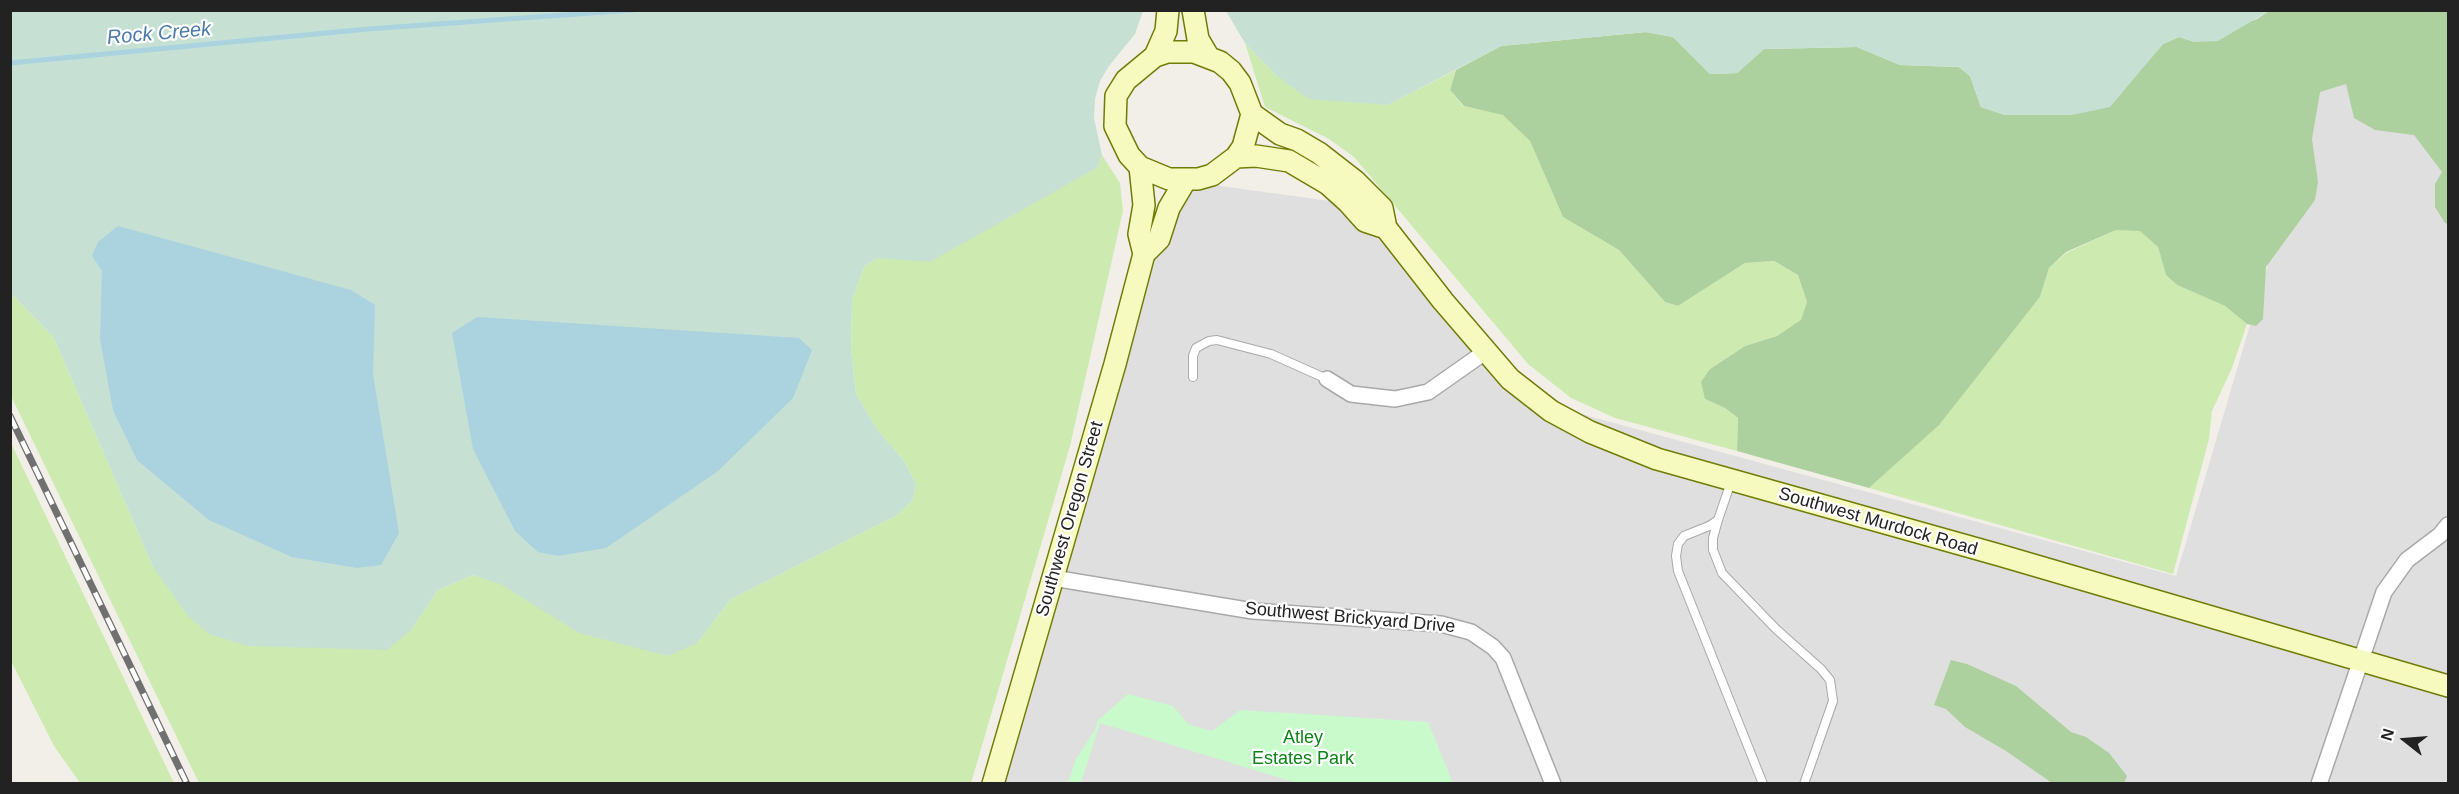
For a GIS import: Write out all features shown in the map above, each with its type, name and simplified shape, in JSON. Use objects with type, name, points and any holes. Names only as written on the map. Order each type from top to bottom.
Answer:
[{"type":"main road","name":"Southwest Oregon Street","points":[[993,783],[1115,364],[1144,254],[1139,234],[1144,205],[1140,167],[1129,155],[1115,126],[1116,96],[1126,80],[1155,56],[1166,31],[1168,10]]},
{"type":"main road","points":[[1193,10],[1198,39],[1208,56]]},
{"type":"main road","points":[[1140,167],[1170,180],[1185,181],[1212,175],[1236,158],[1243,147],[1252,114],[1240,83],[1231,71],[1208,56],[1182,51],[1155,56]]},
{"type":"main road","name":"Southwest Murdock Road","points":[[1252,114],[1280,134],[1297,140],[1319,153],[1355,181],[1382,208],[1386,228],[1485,352],[1510,379],[1537,402],[1583,429],[1638,453],[1732,481],[2448,686]]},
{"type":"main road","name":"Southwest Murdock Road","points":[[1236,158],[1256,156],[1289,161],[1328,184],[1348,201],[1365,221],[1386,228]]},
{"type":"main road","name":"Southwest Oregon Street","points":[[1144,254],[1159,239],[1169,208],[1185,181]]},
{"type":"street","points":[[1327,379],[1351,394],[1395,399],[1428,393],[1485,352]]},
{"type":"street","points":[[2319,783],[2384,592],[2407,560],[2440,535],[2448,525]]},
{"type":"street","name":"Southwest Brickyard Drive","points":[[1053,578],[1253,611],[1441,624],[1471,632],[1493,647],[1503,658],[1553,783]]},
{"type":"lane","points":[[1193,377],[1193,356],[1196,348],[1216,340],[1271,354],[1327,379]]},
{"type":"lane","points":[[1732,481],[1713,538],[1713,550],[1722,573],[1830,680],[1833,701],[1804,783]]},
{"type":"lane","points":[[1718,520],[1684,536],[1678,544],[1676,556],[1678,571],[1763,783]]},
{"type":"shaded area","points":[[2448,38],[2448,783],[992,784],[1169,179],[1382,208],[1537,402],[2176,576],[2324,74]]},
{"type":"green space","points":[[11,11],[1143,11],[1135,34],[1100,81],[1095,99],[1094,118],[1102,155],[1098,167],[930,262],[877,258],[864,267],[852,299],[851,350],[856,394],[876,428],[904,461],[916,484],[913,500],[897,515],[731,599],[697,643],[668,656],[579,633],[502,585],[473,575],[438,590],[411,630],[387,650],[247,646],[209,634],[189,617],[153,567],[54,338],[11,293]]},
{"type":"green space","points":[[1226,11],[2269,11],[2218,41],[2195,42],[2179,37],[2163,44],[2110,107],[2072,115],[2005,115],[1981,107],[1970,76],[1959,67],[1900,65],[1857,47],[1764,49],[1737,73],[1710,74],[1673,37],[1646,32],[1501,46],[1388,105],[1308,99],[1277,76],[1245,43]]},
{"type":"green space","points":[[2269,11],[2448,11],[2448,224],[2435,207],[2435,184],[2442,172],[2414,135],[2375,130],[2354,118],[2346,84],[2320,92],[2312,139],[2318,182],[2315,200],[2266,267],[2263,319],[2256,326],[2247,324],[2225,306],[2177,285],[2166,275],[2158,247],[2140,231],[2116,230],[2066,252],[2049,268],[2040,297],[1939,425],[1869,488],[1737,451],[1738,418],[1725,408],[1705,399],[1701,382],[1710,369],[1745,346],[1777,336],[1801,320],[1807,302],[1798,275],[1774,261],[1745,263],[1678,306],[1665,302],[1619,250],[1563,217],[1530,141],[1503,115],[1464,106],[1450,90],[1456,70],[1501,46],[1646,32],[1673,37],[1710,74],[1737,73],[1764,49],[1857,47],[1900,65],[1959,67],[1970,76],[1981,107],[2005,115],[2141,69],[2163,44],[2179,37],[2195,42],[2257,19]]},
{"type":"green space","points":[[1245,43],[1277,76],[1388,105],[1456,70],[1450,90],[1463,106],[1503,114],[1530,141],[1563,217],[1619,250],[1665,302],[1678,306],[1745,263],[1774,261],[1798,275],[1807,302],[1801,321],[1777,336],[1745,346],[1710,369],[1705,399],[1725,408],[1738,418],[1737,451],[1615,418],[1571,398],[1528,364],[1354,157],[1329,139],[1265,107]]},
{"type":"green space","points":[[1102,155],[1120,183],[1123,211],[1070,446],[971,783],[199,783],[11,396],[11,293],[54,338],[153,567],[411,630],[438,590],[473,575],[697,643],[731,599],[897,515],[913,500],[916,484],[904,461],[876,428],[856,394],[851,350],[852,299],[864,267],[877,258],[901,258],[1098,167]]},
{"type":"green space","points":[[2116,230],[2140,230],[2158,247],[2166,275],[2177,285],[2225,306],[2247,324],[2232,368],[2212,411],[2209,439],[2173,574],[1869,488],[1939,424],[2040,297],[2049,268],[2066,253]]},
{"type":"green space","points":[[10,443],[174,783],[80,783],[54,746],[11,661]]},
{"type":"green space","points":[[1951,660],[1967,664],[2016,686],[2071,732],[2086,737],[2109,753],[2127,776],[2124,783],[2052,783],[2006,751],[1965,727],[1946,709],[1934,705]]},
{"type":"green space","name":"Atley Estates Park","points":[[1128,694],[1173,706],[1188,724],[1212,731],[1240,710],[1428,722],[1453,783],[1297,783],[1100,723],[1081,783],[1068,783],[1076,759],[1095,730],[1098,720]]},
{"type":"water","points":[[118,226],[351,290],[375,305],[373,374],[399,533],[381,565],[357,568],[292,557],[209,520],[137,460],[113,410],[100,339],[102,271],[92,256],[98,242]]},
{"type":"water","points":[[477,317],[799,338],[812,350],[793,398],[718,471],[606,548],[558,556],[538,552],[515,531],[473,449],[452,333]]},
{"type":"waterway","name":"Rock Creek","points":[[10,63],[368,29],[633,10]]},
{"type":"railway","points":[[10,416],[187,784]]}]
